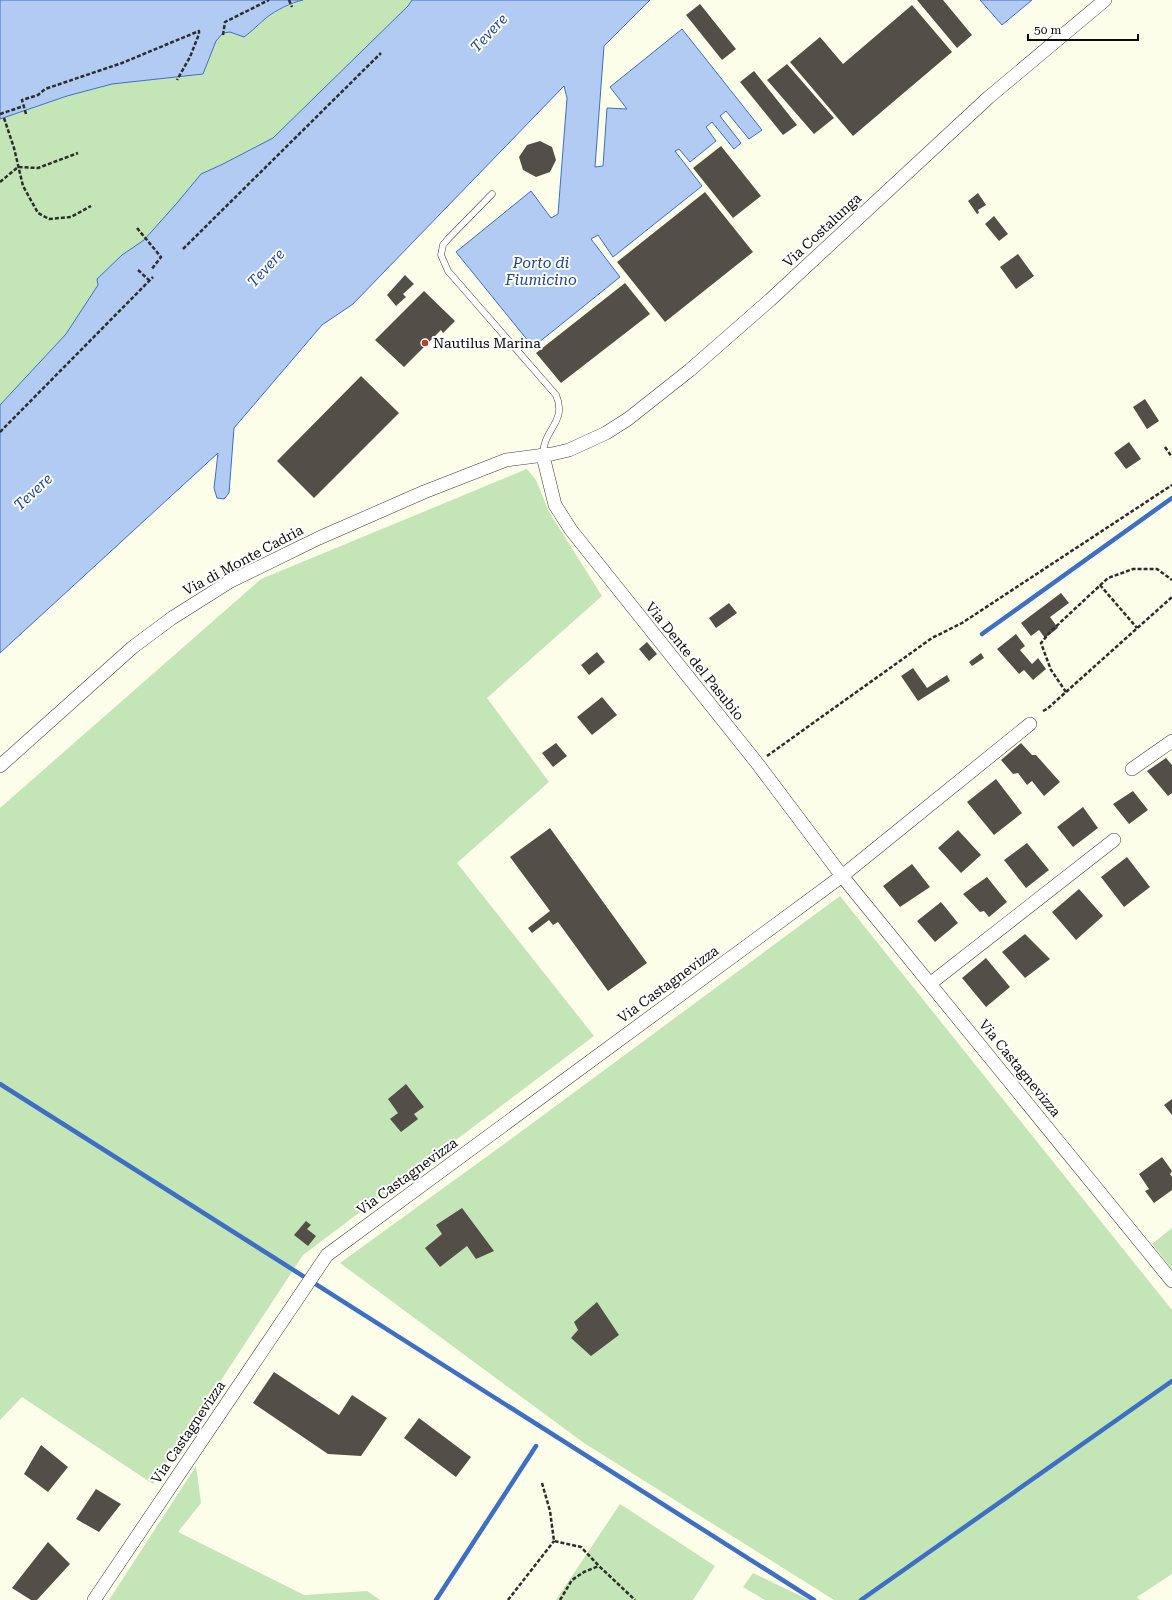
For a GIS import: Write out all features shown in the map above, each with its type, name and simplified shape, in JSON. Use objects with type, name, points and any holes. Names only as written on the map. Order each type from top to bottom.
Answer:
[{"type":"street","name":"Via Costalunga","points":[[542,456],[561,453],[587,443],[606,433],[676,382],[770,300],[989,97],[1105,0]]},
{"type":"street","name":"Via Dente del Pasubio","points":[[542,456],[555,505],[571,530],[757,763],[842,876]]},
{"type":"street","name":"Via di Monte Cadria","points":[[0,766],[133,647],[177,614],[229,582],[318,538],[457,479],[506,460],[542,456]]},
{"type":"street","name":"Via Castagnevizza","points":[[94,1600],[327,1255],[842,876],[1030,724]]},
{"type":"street","points":[[1132,768],[1172,741]]},
{"type":"street","points":[[931,984],[1114,840]]},
{"type":"street","name":"Via Castagnevizza","points":[[842,876],[1172,1281]]},
{"type":"lane","points":[[492,194],[448,239],[443,245],[441,255],[448,271],[556,395],[560,406],[560,412],[544,443],[542,456]]},
{"type":"path","points":[[223,35],[225,22],[269,0]]},
{"type":"path","points":[[289,0],[292,6]]},
{"type":"path","points":[[26,114],[22,100],[38,95],[45,89],[122,63],[199,31],[200,34],[190,57],[177,80]]},
{"type":"path","points":[[183,249],[381,54]]},
{"type":"path","points":[[0,114],[24,106]]},
{"type":"path","points":[[4,118],[23,186],[38,213],[49,219],[71,217],[91,206]]},
{"type":"path","points":[[0,182],[18,167],[38,168],[78,153]]},
{"type":"path","points":[[137,228],[161,257],[151,270]]},
{"type":"path","points":[[138,270],[150,280]]},
{"type":"path","points":[[0,432],[153,277]]},
{"type":"path","points":[[1165,447],[1172,457]]},
{"type":"path","points":[[757,763],[932,638],[962,623],[1172,485]]},
{"type":"path","points":[[1066,692],[1051,670],[1041,643],[1050,632],[1108,578],[1133,569],[1158,569],[1172,580]]},
{"type":"path","points":[[1100,585],[1137,628]]},
{"type":"path","points":[[1043,711],[1172,597]]},
{"type":"path","points":[[508,1600],[554,1541],[550,1510],[542,1483]]},
{"type":"path","points":[[554,1541],[581,1547],[598,1566],[635,1600]]},
{"type":"path","points":[[560,1600],[572,1580],[584,1572],[598,1566]]},
{"type":"green space","points":[[303,0],[412,0],[408,6],[273,138],[201,174],[144,240],[122,255],[98,285],[66,334],[0,405],[0,119],[67,96],[112,84],[203,74],[216,41],[223,33],[256,28],[266,18],[281,9]]},
{"type":"green space","points":[[527,469],[536,480],[549,512],[602,596],[487,698],[549,782],[457,863],[594,1036],[303,1255],[153,1484],[22,1397],[0,1420],[0,808],[261,579]]},
{"type":"green space","points":[[840,896],[1172,1310],[1172,1574],[1137,1597],[1140,1600],[834,1600],[584,1443],[340,1263],[511,1139]]},
{"type":"green space","points":[[1172,1228],[1172,1269],[1152,1244]]},
{"type":"green space","points":[[196,1466],[201,1503],[178,1532],[304,1595],[367,1591],[380,1600],[109,1600]]},
{"type":"green space","points":[[620,1504],[715,1566],[693,1600],[556,1600]]},
{"type":"green space","points":[[753,1573],[809,1600],[765,1600],[743,1587]]},
{"type":"water","points":[[0,0],[303,0],[274,12],[244,37],[230,32],[223,33],[216,41],[203,74],[112,84],[67,96],[0,119]]},
{"type":"water","points":[[412,0],[650,0],[604,46],[595,167],[603,166],[607,108],[627,109],[610,87],[682,29],[762,130],[749,139],[726,111],[720,116],[741,143],[734,149],[712,122],[706,127],[716,141],[690,162],[679,149],[675,151],[702,186],[613,257],[598,235],[591,239],[620,277],[533,347],[456,252],[531,191],[551,218],[558,214],[567,98],[564,86],[353,304],[322,325],[234,428],[229,493],[224,499],[217,498],[214,488],[218,453],[0,653],[0,405],[66,334],[98,285],[97,279],[122,255],[144,240],[201,174],[273,138],[408,6]]},
{"type":"water","points":[[980,0],[1032,0],[1002,25]]},
{"type":"building","points":[[917,0],[943,0],[972,35],[957,48]]},
{"type":"building","points":[[700,4],[736,49],[722,60],[686,15]]},
{"type":"building","points":[[912,5],[952,52],[853,136],[790,62],[820,37],[843,64]]},
{"type":"building","points":[[787,64],[834,118],[814,134],[767,80]]},
{"type":"building","points":[[754,71],[797,125],[783,135],[740,82]]},
{"type":"building","points":[[540,141],[552,147],[556,160],[550,172],[536,177],[523,170],[519,157],[527,145]]},
{"type":"building","points":[[721,146],[761,196],[733,218],[693,168]]},
{"type":"building","points":[[705,192],[753,252],[665,322],[617,262]]},
{"type":"building","points":[[978,193],[986,205],[978,210],[979,213],[977,214],[968,201]]},
{"type":"building","points":[[994,216],[1008,234],[999,241],[985,224]]},
{"type":"building","points":[[1018,254],[1034,276],[1016,289],[1000,267]]},
{"type":"building","points":[[405,275],[414,284],[403,294],[406,297],[396,306],[387,295]]},
{"type":"building","points":[[625,283],[650,314],[561,383],[536,353]]},
{"type":"building","points":[[424,291],[455,321],[443,333],[441,330],[404,367],[375,340]]},
{"type":"building","points":[[361,376],[399,413],[314,498],[277,461]]},
{"type":"building","points":[[1145,399],[1159,421],[1147,429],[1133,407]]},
{"type":"building","points":[[1129,442],[1141,459],[1126,469],[1114,453]]},
{"type":"building","points":[[1061,593],[1069,603],[1050,617],[1058,628],[1045,638],[1039,630],[1031,636],[1021,623]]},
{"type":"building","points":[[729,603],[737,613],[716,628],[709,618]]},
{"type":"building","points":[[1016,634],[1025,646],[1020,650],[1032,664],[1038,658],[1046,669],[1033,680],[1024,670],[1019,674],[997,649]]},
{"type":"building","points":[[647,642],[657,654],[649,661],[639,649]]},
{"type":"building","points":[[597,652],[605,662],[589,675],[581,665]]},
{"type":"building","points":[[981,653],[984,658],[972,666],[969,662]]},
{"type":"building","points":[[913,668],[927,688],[947,675],[950,681],[918,701],[901,676]]},
{"type":"building","points":[[602,697],[617,715],[592,735],[577,717]]},
{"type":"building","points":[[556,743],[567,756],[553,767],[542,753]]},
{"type":"building","points":[[1021,743],[1032,755],[1036,755],[1060,782],[1044,796],[1032,781],[1027,785],[1018,773],[1013,774],[1001,760]]},
{"type":"building","points":[[1166,758],[1172,765],[1172,793],[1168,796],[1147,771]]},
{"type":"building","points":[[996,779],[1022,813],[994,835],[967,802]]},
{"type":"building","points":[[1133,791],[1148,810],[1129,824],[1113,804]]},
{"type":"building","points":[[1083,807],[1098,828],[1073,847],[1057,827]]},
{"type":"building","points":[[550,828],[647,963],[608,991],[558,922],[553,925],[549,920],[532,933],[528,928],[550,911],[510,857]]},
{"type":"building","points":[[958,830],[981,855],[961,873],[938,848]]},
{"type":"building","points":[[1027,843],[1049,870],[1026,888],[1004,860]]},
{"type":"building","points":[[1127,857],[1150,887],[1124,907],[1101,877]]},
{"type":"building","points":[[912,864],[930,887],[900,907],[883,886]]},
{"type":"building","points":[[987,877],[1007,902],[989,917],[984,911],[980,912],[963,894]]},
{"type":"building","points":[[1079,889],[1103,916],[1076,940],[1052,912]]},
{"type":"building","points":[[941,902],[958,923],[935,942],[917,921]]},
{"type":"building","points":[[1025,934],[1050,959],[1025,978],[1002,952]]},
{"type":"building","points":[[986,958],[1010,987],[986,1007],[962,978]]},
{"type":"building","points":[[406,1084],[424,1107],[414,1114],[418,1119],[401,1132],[390,1119],[398,1113],[388,1099]]},
{"type":"building","points":[[1172,1099],[1172,1115],[1164,1105]]},
{"type":"building","points":[[1162,1157],[1172,1171],[1170,1174],[1172,1177],[1172,1190],[1154,1203],[1145,1191],[1149,1189],[1139,1174]]},
{"type":"building","points":[[462,1208],[494,1251],[476,1259],[467,1246],[440,1267],[425,1248],[442,1234],[436,1225]]},
{"type":"building","points":[[306,1221],[311,1225],[307,1229],[316,1236],[308,1246],[294,1235]]},
{"type":"building","points":[[597,1302],[619,1335],[591,1356],[571,1338],[578,1330],[574,1322]]},
{"type":"building","points":[[274,1372],[339,1415],[352,1395],[387,1418],[361,1456],[328,1454],[253,1403]]},
{"type":"building","points":[[419,1418],[471,1457],[456,1477],[404,1438]]},
{"type":"building","points":[[41,1445],[68,1467],[48,1492],[24,1474]]},
{"type":"building","points":[[96,1489],[121,1504],[99,1532],[76,1519]]},
{"type":"building","points":[[48,1542],[70,1564],[37,1600],[31,1600],[12,1588]]},
{"type":"waterway","points":[[982,634],[1172,498]]},
{"type":"waterway","points":[[0,1084],[814,1600]]},
{"type":"waterway","points":[[861,1600],[1172,1381]]},
{"type":"waterway","points":[[436,1600],[536,1446]]},
{"type":"place","name":"Nautilus Marina","points":[[425,343]]},
{"type":"water label","name":"Tevere","points":[[489,33]]},
{"type":"water label","name":"Tevere","points":[[266,268]]},
{"type":"water label","name":"Porto di Fiumicino","points":[[541,272]]},
{"type":"water label","name":"Tevere","points":[[33,492]]}]
